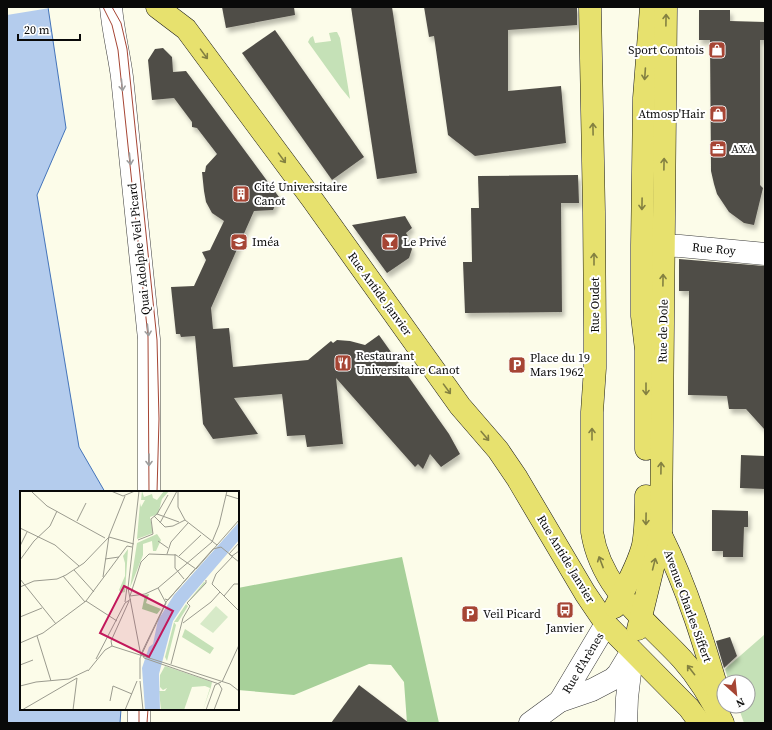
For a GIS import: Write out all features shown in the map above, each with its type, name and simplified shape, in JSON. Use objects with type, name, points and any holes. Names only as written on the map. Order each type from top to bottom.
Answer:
[{"type":"main road","name":"Rue Antide Janvier","points":[[157,7],[186,29]]},
{"type":"main road","name":"Rue Antide Janvier","points":[[177,7],[186,29],[312,199],[460,406],[498,450],[517,478],[571,569],[606,624]]},
{"type":"main road","name":"Rue Oudet","points":[[590,7],[595,326],[595,368],[592,412],[592,532],[594,544],[602,567],[620,596]]},
{"type":"main road","name":"Rue de Dole","points":[[606,624],[642,546],[646,527],[646,350],[642,316],[642,245],[644,98],[650,7]]},
{"type":"main road","name":"Rue de Dole","points":[[632,651],[661,535],[666,7]]},
{"type":"main road","name":"Avenue Charles Siffert","points":[[661,535],[672,558],[706,652],[728,723]]},
{"type":"main road","name":"Avenue Charles Siffert","points":[[620,596],[692,672],[706,692],[723,723]]},
{"type":"main road","points":[[606,624],[689,708],[700,723]]},
{"type":"street","name":"Quai Adolphe Veil Picard","points":[[111,7],[112,24],[122,77],[149,339],[149,491]]},
{"type":"street","name":"Rue Roy","points":[[642,245],[765,254]]},
{"type":"street","name":"Rue d'Arènes","points":[[560,701],[606,624]]},
{"type":"street","name":"Rue d'Arènes","points":[[530,723],[560,701],[592,690],[613,680],[632,651]]},
{"type":"street","points":[[626,723],[632,651]]},
{"type":"street","points":[[139,710],[139,723]]},
{"type":"green space","points":[[337,32],[340,38],[350,99],[308,42],[313,36],[315,43],[331,41],[329,33]]},
{"type":"green space","points":[[402,557],[439,723],[407,723],[404,682],[391,665],[369,664],[294,695],[239,690],[239,588]]},
{"type":"green space","points":[[765,634],[765,723],[744,723],[741,714],[756,714],[756,674],[727,674],[725,669]]},
{"type":"water","points":[[7,7],[48,7],[66,128],[37,195],[79,447],[104,491],[20,491],[20,710],[121,710],[120,723],[7,723]]},
{"type":"pier","points":[[7,7],[50,7],[50,8],[7,15]]},
{"type":"building","points":[[222,7],[294,7],[295,15],[226,28]]},
{"type":"building","points":[[351,7],[392,7],[417,173],[377,179]]},
{"type":"building","points":[[424,7],[577,7],[577,25],[508,30],[508,91],[561,86],[566,143],[475,156],[448,135],[434,36],[429,37]]},
{"type":"building","points":[[699,10],[730,10],[730,21],[765,22],[765,40],[760,40],[760,185],[763,188],[754,225],[744,223],[729,212],[717,194],[714,184],[711,171],[710,40],[699,40]]},
{"type":"building","points":[[275,30],[364,157],[332,180],[242,53]]},
{"type":"building","points":[[163,48],[172,57],[173,72],[186,71],[279,197],[273,210],[254,211],[211,308],[213,329],[229,328],[233,367],[308,360],[331,341],[333,343],[337,340],[350,341],[365,345],[379,335],[449,434],[460,454],[441,467],[430,454],[423,469],[418,464],[415,467],[336,378],[343,444],[307,447],[305,435],[287,436],[282,394],[234,398],[258,434],[213,439],[203,424],[195,336],[181,337],[180,334],[176,334],[171,287],[194,286],[206,260],[202,252],[210,250],[224,221],[212,213],[206,202],[202,172],[205,172],[206,166],[217,154],[197,128],[192,127],[192,122],[174,98],[152,100],[148,60],[155,49]]},
{"type":"building","points":[[578,175],[579,203],[561,203],[562,312],[465,313],[463,262],[472,262],[471,208],[479,208],[478,176]]},
{"type":"building","points":[[405,216],[412,228],[406,233],[409,238],[407,240],[412,249],[409,258],[387,273],[352,225]]},
{"type":"building","points":[[679,259],[765,266],[765,430],[746,409],[729,409],[727,396],[688,395],[689,291],[679,291]]},
{"type":"building","points":[[741,455],[765,456],[765,489],[740,488]]},
{"type":"building","points":[[712,510],[748,511],[748,527],[744,527],[743,557],[723,557],[723,551],[712,551]]},
{"type":"building","points":[[730,637],[737,656],[724,668],[716,641]]},
{"type":"building","points":[[359,685],[409,723],[331,723]]},
{"type":"tram line","points":[[103,7],[112,25],[118,50],[148,337],[149,491]]},
{"type":"tram line","points":[[112,7],[121,23],[127,49],[157,340],[159,419],[157,491]]},
{"type":"tram line","points":[[139,710],[139,723]]},
{"type":"tram line","points":[[147,723],[148,710]]},
{"type":"place","name":"Sport Comtois","points":[[717,50]]},
{"type":"place","name":"Atmosp'Hair","points":[[718,114]]},
{"type":"place","name":"AXA","points":[[718,149]]},
{"type":"place","name":"Cité Universitaire Canot","points":[[241,194]]},
{"type":"place","name":"Iméa","points":[[239,242]]},
{"type":"place","name":"Le Privé","points":[[390,242]]},
{"type":"place","name":"Restaurant Universitaire Canot","points":[[343,363]]},
{"type":"place","name":"Place du 19 Mars 1962","points":[[517,365]]},
{"type":"place","name":"Janvier","points":[[565,610]]},
{"type":"place","name":"Veil Picard","points":[[470,614]]}]
